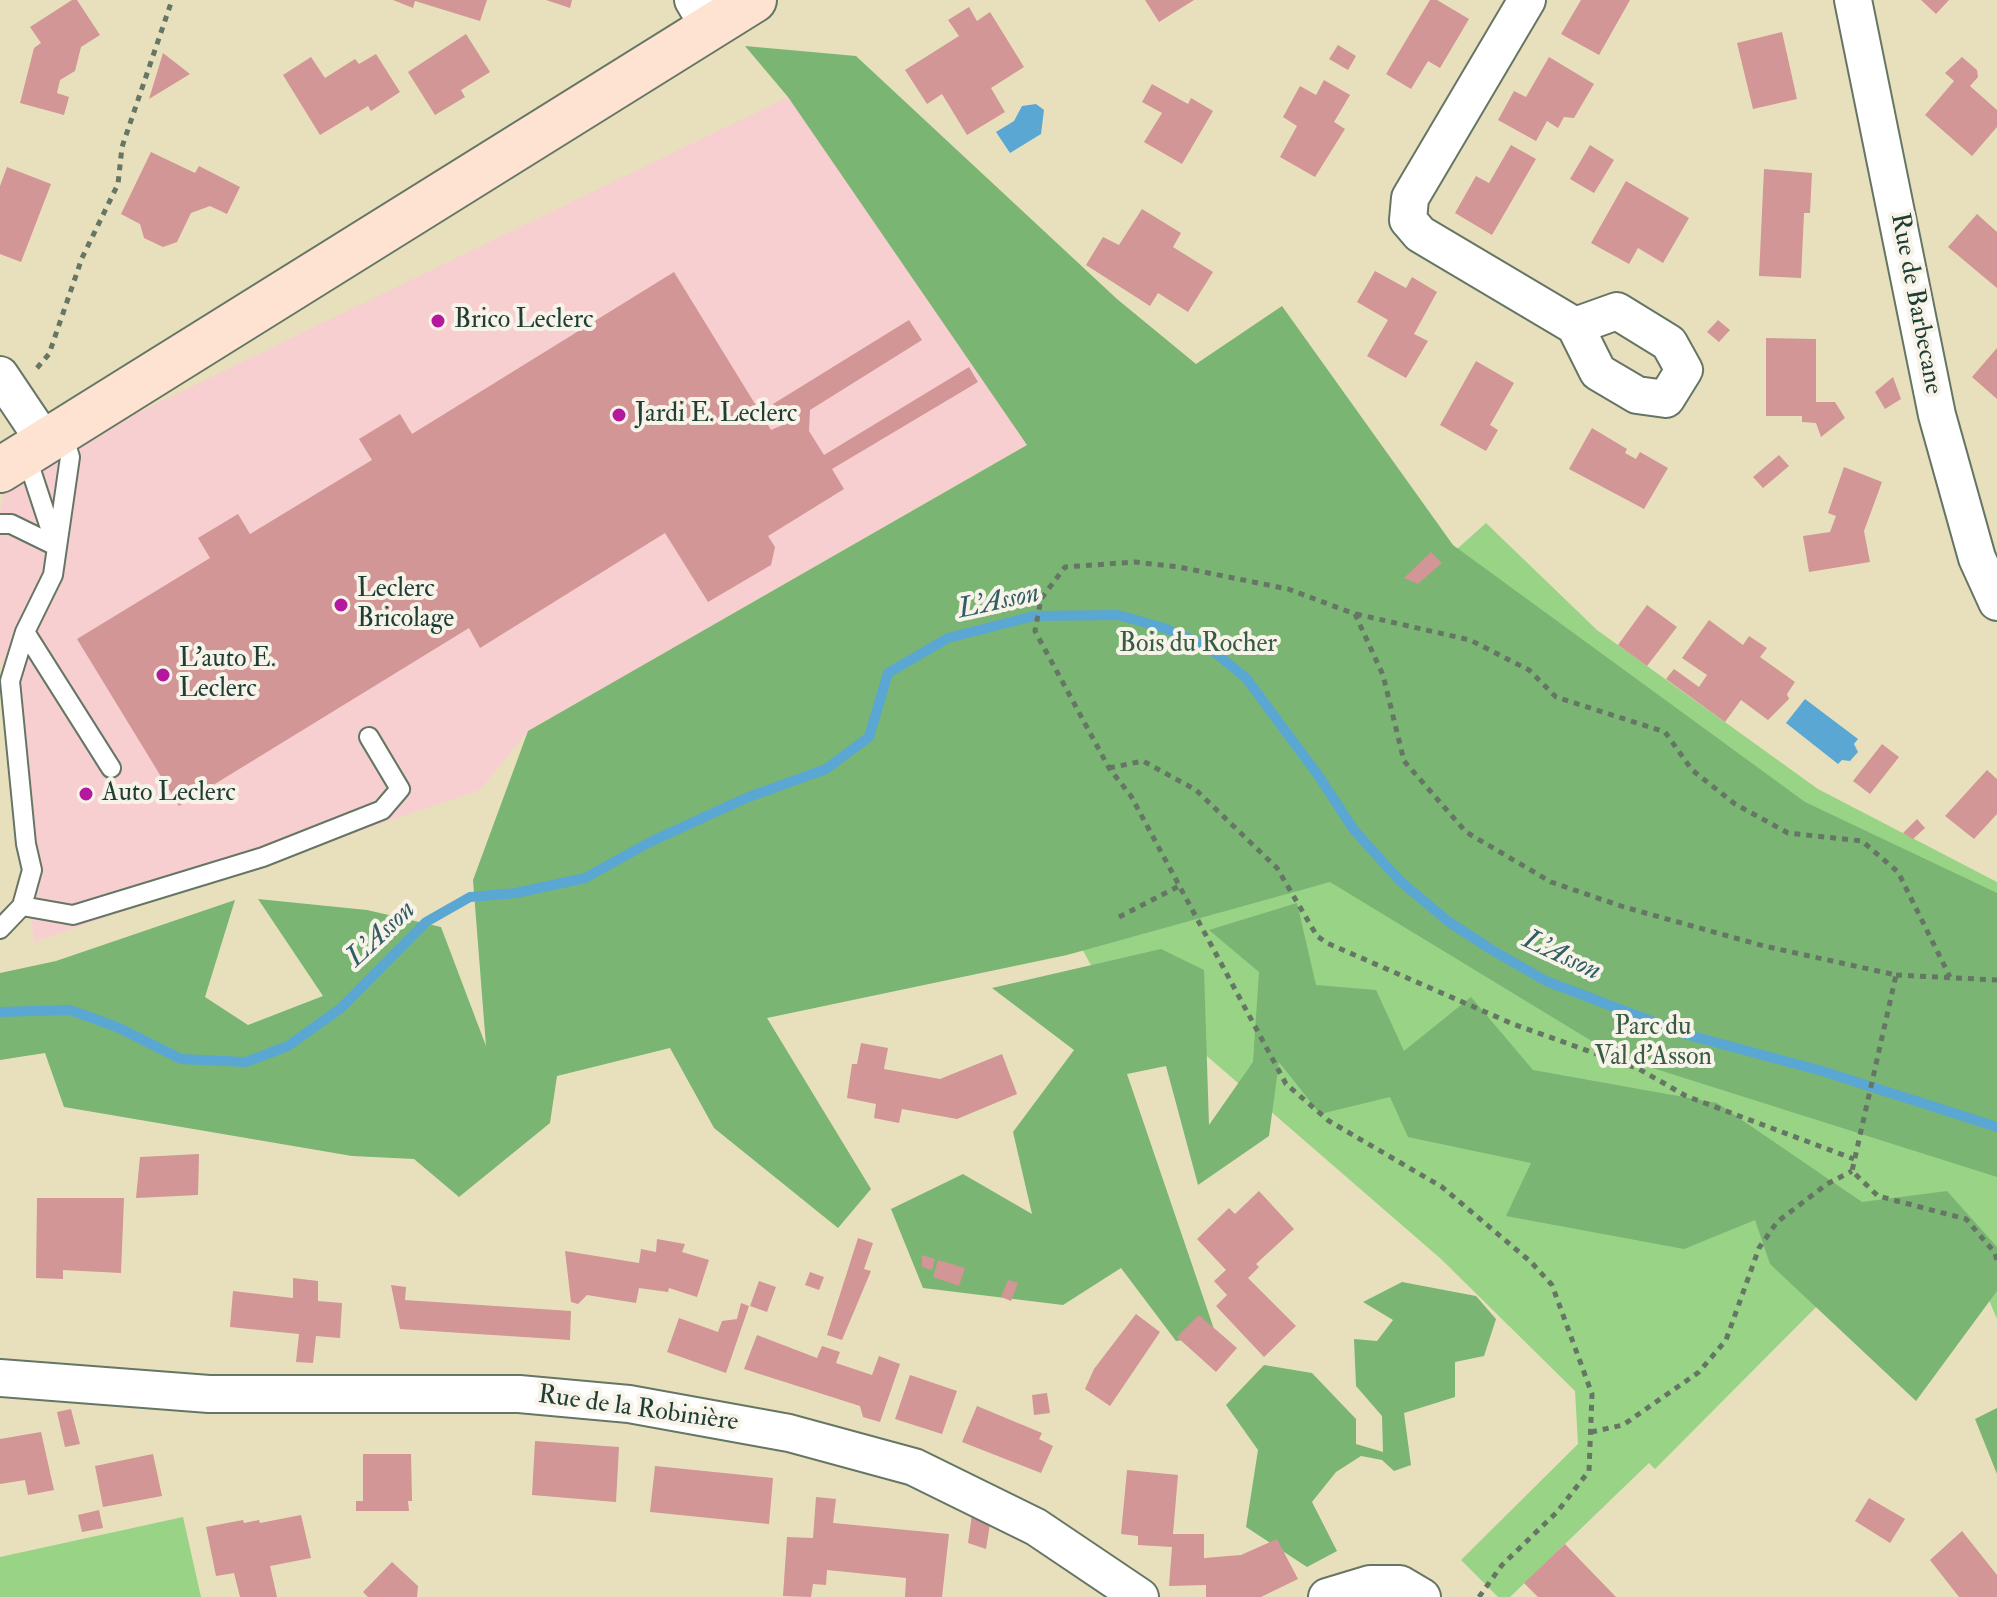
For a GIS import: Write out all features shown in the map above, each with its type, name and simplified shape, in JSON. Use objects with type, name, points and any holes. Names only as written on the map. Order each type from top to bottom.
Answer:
[{"type":"main road","points":[[33,450],[701,14],[754,0]]},
{"type":"street","points":[[1527,0],[1410,198],[1408,220],[1420,234],[1575,326]]},
{"type":"street","name":"Rue de Barbecane","points":[[1853,0],[1937,415],[1977,558],[1997,602]]},
{"type":"street","points":[[6,384],[33,450]]},
{"type":"street","name":"Rue de la Robinière","points":[[0,1378],[209,1394],[519,1394],[629,1404],[789,1433],[914,1467],[1036,1527],[1140,1597]]},
{"type":"street","points":[[1327,1597],[1370,1584],[1400,1584],[1422,1597]]},
{"type":"lane","points":[[0,929],[22,906],[32,870],[10,681],[25,632],[53,575],[70,457],[33,450],[56,546]]},
{"type":"lane","points":[[0,524],[11,524],[56,546]]},
{"type":"lane","points":[[25,632],[111,768]]},
{"type":"lane","points":[[22,906],[73,915],[263,857],[382,810],[400,789],[369,737]]},
{"type":"path","points":[[6,384],[49,354],[82,258],[118,184],[122,147],[172,0]]},
{"type":"path","points":[[1479,1597],[1502,1565],[1557,1512],[1589,1471],[1592,1394],[1552,1285],[1531,1262],[1442,1187],[1329,1121],[1286,1084],[1131,796],[1109,768],[1035,631],[1041,599],[1065,567],[1135,562],[1288,589],[1355,614],[1470,640],[1529,670],[1556,697],[1665,732],[1692,770],[1735,804],[1788,833],[1862,841],[1898,872],[1950,977]]},
{"type":"path","points":[[1355,614],[1383,675],[1404,761],[1466,832],[1551,882],[1624,907],[1764,946],[1896,975],[1997,980]]},
{"type":"path","points":[[1109,768],[1143,761],[1196,790],[1277,868],[1317,936],[1327,943],[1513,1024],[1639,1069],[1686,1096],[1854,1159]]},
{"type":"path","points":[[1119,917],[1179,886]]},
{"type":"path","points":[[1852,1171],[1896,975]]},
{"type":"path","points":[[1591,1432],[1623,1425],[1699,1372],[1726,1340],[1759,1248],[1777,1222],[1827,1184],[1852,1171]]},
{"type":"path","points":[[1852,1171],[1878,1196],[1966,1219],[1995,1253],[1997,1261]]},
{"type":"shaded area","points":[[788,97],[1028,444],[528,731],[480,790],[34,942],[0,654],[0,512],[7,476]]},
{"type":"green space","name":"Bois du Rocher","points":[[745,46],[856,56],[1117,299],[1196,364],[1282,306],[1453,545],[1805,802],[1997,893],[1997,1177],[1618,1057],[1330,882],[1067,955],[767,1018],[871,1189],[838,1228],[714,1128],[670,1048],[557,1076],[550,1123],[459,1197],[414,1159],[352,1156],[64,1107],[45,1053],[0,1060],[0,973],[56,961],[235,900],[205,997],[248,1025],[323,996],[258,899],[367,910],[441,927],[486,1046],[473,880],[528,731],[1027,445],[788,97]]},
{"type":"green space","name":"Parc du Val d'Asson","points":[[1486,523],[1597,630],[1818,789],[1997,882],[1997,1319],[1968,1250],[1840,1283],[1655,1469],[1649,1463],[1510,1597],[1498,1597],[1461,1560],[1578,1444],[1575,1391],[1441,1259],[1163,1018],[1130,1038],[1050,889],[1418,584]]},
{"type":"green space","points":[[1297,903],[1316,985],[1376,990],[1404,1051],[1471,997],[1533,1070],[1717,1103],[1862,1202],[1947,1191],[1997,1247],[1997,1291],[1916,1401],[1770,1264],[1755,1220],[1684,1249],[1506,1216],[1531,1163],[1408,1137],[1390,1097],[1320,1114],[1279,1062],[1269,1136],[1198,1185],[1166,1066],[1127,1074],[1216,1335],[1176,1341],[1121,1268],[1063,1305],[923,1288],[891,1209],[963,1174],[1032,1214],[1013,1132],[1074,1050],[992,988],[1161,949],[1204,970],[1209,1125],[1253,1062],[1259,972],[1209,930]]},
{"type":"green space","points":[[1402,1282],[1476,1296],[1496,1319],[1484,1356],[1455,1362],[1455,1397],[1404,1413],[1411,1465],[1394,1471],[1382,1460],[1361,1456],[1336,1472],[1312,1502],[1337,1551],[1307,1567],[1246,1527],[1258,1450],[1226,1405],[1264,1365],[1312,1373],[1356,1419],[1356,1444],[1383,1452],[1382,1416],[1356,1386],[1354,1339],[1377,1341],[1393,1320],[1363,1302]]},
{"type":"green space","points":[[1997,1408],[1997,1474],[1975,1419]]},
{"type":"green space","points":[[183,1517],[201,1597],[0,1597],[0,1557]]},
{"type":"water","points":[[1036,104],[1044,110],[1041,134],[1010,153],[996,132],[1014,121],[1022,106]]},
{"type":"water","points":[[1805,699],[1858,739],[1854,744],[1858,752],[1850,761],[1842,760],[1838,764],[1786,723]]},
{"type":"building","points":[[72,0],[77,0],[100,35],[81,47],[75,71],[60,80],[57,93],[69,97],[64,115],[20,103],[34,48],[41,43],[30,27]]},
{"type":"building","points":[[393,0],[487,0],[480,21],[415,1],[413,8]]},
{"type":"building","points":[[546,0],[572,0],[570,8]]},
{"type":"building","points":[[1145,0],[1194,0],[1159,22]]},
{"type":"building","points":[[1430,0],[1437,0],[1469,19],[1440,68],[1428,61],[1411,89],[1386,74]]},
{"type":"building","points":[[1581,0],[1630,0],[1599,55],[1561,34]]},
{"type":"building","points":[[1921,0],[1949,0],[1936,14]]},
{"type":"building","points":[[969,7],[977,21],[990,12],[1024,67],[991,88],[1005,112],[967,135],[942,94],[927,104],[905,70],[959,36],[948,20]]},
{"type":"building","points":[[1782,32],[1797,99],[1753,109],[1737,43]]},
{"type":"building","points":[[466,34],[490,72],[461,90],[465,97],[435,115],[408,72]]},
{"type":"building","points":[[1338,45],[1356,56],[1348,70],[1329,59]]},
{"type":"building","points":[[163,53],[190,74],[149,99]]},
{"type":"building","points":[[376,54],[400,92],[371,111],[368,106],[320,135],[283,75],[311,57],[325,78],[355,59],[359,64]]},
{"type":"building","points":[[1549,57],[1594,84],[1574,118],[1564,117],[1558,128],[1547,121],[1536,141],[1498,120],[1514,91],[1526,97]]},
{"type":"building","points":[[1962,57],[1977,70],[1978,77],[1970,86],[1997,110],[1997,127],[1972,156],[1925,115],[1954,81],[1945,73]]},
{"type":"building","points":[[1324,80],[1350,95],[1334,122],[1345,129],[1315,177],[1280,157],[1297,126],[1283,117],[1300,86],[1316,95]]},
{"type":"building","points":[[1152,84],[1188,104],[1191,98],[1213,111],[1182,164],[1144,142],[1162,113],[1142,102]]},
{"type":"building","points":[[1511,145],[1536,159],[1492,235],[1455,213],[1476,176],[1489,183]]},
{"type":"building","points":[[1590,145],[1614,160],[1594,193],[1570,179]]},
{"type":"building","points":[[151,152],[195,173],[199,166],[240,187],[227,214],[210,206],[191,213],[177,242],[163,247],[144,238],[140,224],[121,214]]},
{"type":"building","points":[[7,167],[51,184],[21,262],[0,254],[0,186]]},
{"type":"building","points":[[1764,169],[1812,173],[1810,213],[1804,213],[1801,278],[1759,276]]},
{"type":"building","points":[[1626,181],[1689,218],[1663,263],[1638,248],[1629,264],[1591,243]]},
{"type":"building","points":[[1142,209],[1181,233],[1173,247],[1213,272],[1188,312],[1158,293],[1150,306],[1086,265],[1103,237],[1119,245]]},
{"type":"building","points":[[1977,214],[1997,232],[1997,288],[1948,247]]},
{"type":"building","points":[[1375,271],[1406,288],[1412,277],[1437,292],[1414,334],[1428,341],[1406,378],[1367,356],[1388,320],[1357,302]]},
{"type":"building","points":[[674,272],[771,430],[785,424],[773,404],[909,320],[922,340],[810,410],[809,431],[824,455],[969,367],[978,382],[832,469],[844,489],[768,536],[775,547],[771,565],[708,602],[665,533],[480,648],[469,628],[179,806],[77,639],[210,558],[198,538],[238,514],[250,534],[372,460],[359,439],[400,414],[412,434]]},
{"type":"building","points":[[1718,320],[1730,330],[1719,342],[1707,332]]},
{"type":"building","points":[[1766,338],[1816,339],[1816,402],[1835,402],[1845,418],[1821,437],[1816,423],[1802,422],[1802,416],[1766,416]]},
{"type":"building","points":[[1997,348],[1997,399],[1972,377]]},
{"type":"building","points":[[1476,361],[1514,383],[1490,425],[1498,430],[1486,451],[1440,425]]},
{"type":"building","points":[[1893,377],[1901,399],[1885,409],[1875,392]]},
{"type":"building","points":[[1592,428],[1627,449],[1625,453],[1636,459],[1640,452],[1668,468],[1644,509],[1569,469]]},
{"type":"building","points":[[1779,455],[1789,466],[1763,488],[1753,477]]},
{"type":"building","points":[[1844,467],[1882,482],[1864,531],[1870,562],[1809,572],[1803,536],[1830,532],[1836,516],[1828,513]]},
{"type":"building","points":[[1431,552],[1442,563],[1418,584],[1404,578]]},
{"type":"building","points":[[1647,605],[1677,627],[1647,666],[1618,645]]},
{"type":"building","points":[[1709,620],[1743,645],[1749,636],[1767,648],[1760,657],[1795,682],[1787,694],[1789,699],[1768,720],[1741,700],[1725,722],[1666,679],[1674,669],[1699,687],[1707,675],[1682,658]]},
{"type":"building","points":[[1882,744],[1899,757],[1870,794],[1853,781]]},
{"type":"building","points":[[1987,770],[1997,779],[1997,814],[1974,839],[1945,816]]},
{"type":"building","points":[[1917,819],[1925,828],[1913,839],[1903,833]]},
{"type":"building","points":[[861,1043],[888,1048],[884,1069],[940,1079],[1002,1054],[1017,1094],[957,1119],[902,1109],[899,1123],[874,1118],[876,1104],[847,1098],[852,1064],[857,1064]]},
{"type":"building","points":[[199,1154],[198,1195],[136,1198],[140,1157]]},
{"type":"building","points":[[1259,1191],[1294,1229],[1256,1264],[1259,1267],[1248,1278],[1296,1326],[1264,1357],[1216,1306],[1227,1295],[1214,1281],[1226,1270],[1197,1239],[1229,1208],[1235,1214]]},
{"type":"building","points":[[37,1198],[124,1198],[121,1273],[63,1270],[63,1279],[36,1278]]},
{"type":"building","points":[[858,1238],[873,1243],[864,1269],[871,1271],[842,1340],[827,1335]]},
{"type":"building","points":[[657,1239],[685,1244],[682,1252],[709,1260],[697,1297],[669,1288],[668,1292],[639,1288],[636,1303],[587,1295],[578,1304],[571,1302],[565,1251],[639,1263],[641,1249],[656,1252]]},
{"type":"building","points":[[922,1255],[935,1259],[932,1270],[922,1267]]},
{"type":"building","points":[[938,1260],[965,1268],[959,1286],[933,1277]]},
{"type":"building","points":[[810,1272],[824,1277],[819,1290],[805,1285]]},
{"type":"building","points":[[293,1278],[318,1281],[318,1301],[342,1303],[340,1338],[316,1336],[313,1363],[296,1362],[299,1334],[230,1327],[233,1291],[293,1298]]},
{"type":"building","points":[[1008,1280],[1018,1283],[1011,1301],[1001,1297]]},
{"type":"building","points":[[759,1281],[776,1287],[767,1312],[750,1306]]},
{"type":"building","points":[[391,1285],[406,1287],[405,1300],[571,1311],[570,1340],[400,1329]]},
{"type":"building","points":[[741,1303],[749,1306],[726,1373],[667,1352],[679,1318],[718,1332],[722,1321],[737,1319]]},
{"type":"building","points":[[1136,1314],[1160,1332],[1110,1406],[1085,1389],[1094,1369]]},
{"type":"building","points":[[1199,1315],[1237,1348],[1216,1372],[1177,1337]]},
{"type":"building","points":[[757,1335],[817,1358],[822,1346],[840,1352],[836,1363],[872,1375],[879,1356],[900,1364],[880,1422],[863,1417],[860,1406],[744,1369]]},
{"type":"building","points":[[910,1375],[957,1391],[942,1434],[895,1419]]},
{"type":"building","points":[[1047,1393],[1050,1413],[1034,1415],[1032,1395]]},
{"type":"building","points":[[977,1406],[1042,1433],[1039,1439],[1053,1446],[1041,1473],[962,1442]]},
{"type":"building","points":[[71,1409],[80,1444],[65,1447],[57,1412]]},
{"type":"building","points":[[41,1432],[54,1490],[28,1495],[25,1480],[0,1484],[0,1439]]},
{"type":"building","points":[[535,1441],[619,1447],[616,1502],[532,1495]]},
{"type":"building","points":[[153,1454],[162,1496],[103,1507],[95,1466]]},
{"type":"building","points":[[363,1454],[411,1454],[412,1501],[408,1501],[409,1511],[356,1511],[356,1501],[363,1501]]},
{"type":"building","points":[[655,1466],[773,1478],[769,1524],[650,1512]]},
{"type":"building","points":[[1127,1470],[1178,1475],[1173,1534],[1204,1534],[1204,1558],[1241,1555],[1277,1539],[1298,1579],[1261,1597],[1206,1597],[1206,1585],[1169,1586],[1172,1547],[1138,1545],[1138,1536],[1121,1534]]},
{"type":"building","points":[[816,1497],[836,1499],[833,1523],[949,1534],[942,1597],[905,1597],[906,1578],[827,1570],[826,1585],[813,1584],[811,1597],[783,1596],[787,1537],[813,1538]]},
{"type":"building","points":[[1869,1498],[1905,1519],[1890,1543],[1855,1521]]},
{"type":"building","points":[[99,1510],[103,1528],[82,1532],[78,1515]]},
{"type":"building","points":[[972,1514],[990,1524],[986,1549],[968,1543]]},
{"type":"building","points":[[301,1515],[311,1558],[270,1566],[277,1597],[240,1597],[234,1573],[216,1576],[206,1527],[243,1520],[244,1523],[259,1520],[260,1523]]},
{"type":"building","points":[[1962,1531],[1997,1575],[1997,1597],[1959,1597],[1930,1560]]},
{"type":"building","points":[[1565,1544],[1616,1597],[1538,1597],[1524,1583]]},
{"type":"building","points":[[392,1562],[418,1586],[417,1597],[368,1597],[363,1592]]},
{"type":"waterway","name":"L'Asson","points":[[0,1012],[70,1010],[117,1027],[181,1059],[246,1062],[288,1046],[341,1008],[426,922],[470,897],[516,893],[585,878],[650,842],[746,798],[826,769],[869,737],[888,673],[948,638],[1034,616],[1118,615],[1164,628],[1207,646],[1246,678],[1318,775],[1354,830],[1400,881],[1449,922],[1492,950],[1546,981],[1688,1035],[1822,1071],[1997,1127]]},
{"type":"place","name":"Brico Leclerc","points":[[438,321]]},
{"type":"place","name":"Jardi E. Leclerc","points":[[619,415]]},
{"type":"place","name":"Leclerc Bricolage","points":[[341,605]]},
{"type":"place","name":"L'auto E. Leclerc","points":[[163,675]]},
{"type":"place","name":"Auto Leclerc","points":[[86,794]]}]
